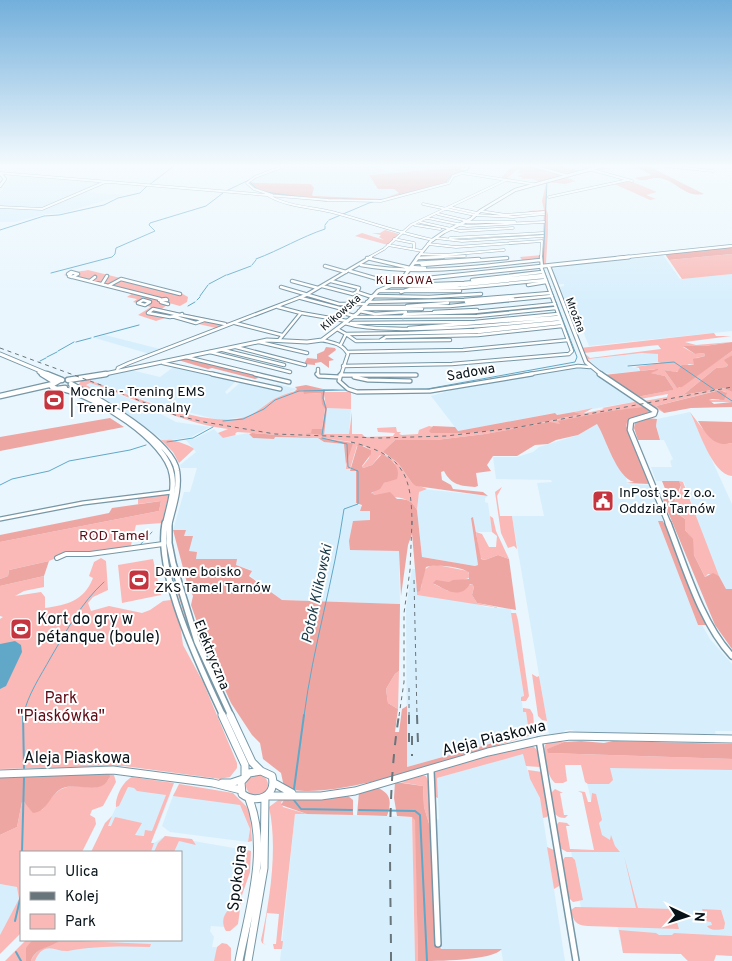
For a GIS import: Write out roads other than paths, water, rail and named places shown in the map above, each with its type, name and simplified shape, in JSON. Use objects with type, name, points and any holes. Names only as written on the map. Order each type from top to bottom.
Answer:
[{"type":"main road","points":[[402,280],[428,244],[482,211]]},
{"type":"main road","name":"Klikowska","points":[[63,389],[70,383],[81,379],[258,342],[322,340],[353,316],[378,291],[402,280],[549,267],[610,258],[732,246]]},
{"type":"main road","name":"Mroźna","points":[[549,267],[587,366]]},
{"type":"main road","points":[[0,354],[70,383]]},
{"type":"main road","points":[[25,364],[54,384]]},
{"type":"main road","points":[[587,366],[654,410],[655,413],[633,420],[630,423],[630,430],[709,624],[720,643],[732,656]]},
{"type":"main road","points":[[37,388],[46,382],[44,376]]},
{"type":"main road","points":[[0,396],[54,384],[62,380]]},
{"type":"main road","name":"Elektryczna","points":[[70,383],[94,396],[152,437],[169,452],[173,460],[177,469],[178,484],[169,525],[169,543],[173,563],[203,656],[252,762],[261,771]]},
{"type":"main road","name":"Elektryczna","points":[[54,384],[63,389],[72,390],[89,397],[156,446],[165,456],[173,478],[172,492],[164,523],[163,544],[165,557],[189,640],[245,765],[244,777]]},
{"type":"main road","name":"Aleja Piaskowa","points":[[266,797],[332,795],[539,740],[570,736],[732,739]]},
{"type":"main road","name":"Aleja Piaskowa","points":[[0,774],[113,770],[213,783],[241,790]]},
{"type":"main road","points":[[261,771],[272,776],[274,783],[272,790],[266,797],[258,800],[249,799],[241,790],[244,777],[253,772],[261,771]]},
{"type":"main road","name":"Aleja Piaskowa","points":[[213,783],[231,783],[244,777]]},
{"type":"main road","name":"Aleja Piaskowa","points":[[274,783],[280,788],[296,795]]},
{"type":"main road","name":"Spokojna","points":[[248,961],[263,879],[266,797]]},
{"type":"main road","name":"Spokojna","points":[[240,961],[253,888],[257,847],[255,812],[249,799]]},
{"type":"street","points":[[324,211],[399,234],[434,239],[462,241],[543,234]]},
{"type":"street","points":[[117,372],[118,368],[129,363],[300,298],[350,271],[413,225],[442,211]]},
{"type":"street","points":[[457,211],[477,214],[507,217],[544,213],[477,214],[464,211]]},
{"type":"street","points":[[438,214],[467,221],[515,222]]},
{"type":"street","points":[[428,218],[458,225],[491,226],[544,222],[482,228],[454,227]]},
{"type":"street","points":[[420,222],[448,230],[482,231],[513,228]]},
{"type":"street","points":[[413,225],[426,228],[444,228]]},
{"type":"street","points":[[394,239],[414,243],[414,249]]},
{"type":"street","points":[[343,366],[452,364],[566,355],[572,351],[544,277],[541,265],[542,241],[456,247],[428,244]]},
{"type":"street","points":[[388,245],[444,255],[504,250]]},
{"type":"street","points":[[415,261],[465,256]]},
{"type":"street","points":[[368,258],[410,267],[445,267],[541,259]]},
{"type":"street","points":[[415,261],[422,265],[507,258]]},
{"type":"street","points":[[415,261],[479,259]]},
{"type":"street","points":[[360,264],[381,270],[407,271],[541,259]]},
{"type":"street","points":[[421,263],[430,261]]},
{"type":"street","points":[[325,266],[346,272]]},
{"type":"street","points":[[350,271],[394,283],[452,283],[544,277]]},
{"type":"street","points":[[72,275],[78,274],[72,272],[68,274],[71,274],[69,276],[72,275],[161,300],[167,300]]},
{"type":"street","points":[[102,284],[106,276]]},
{"type":"street","points":[[90,281],[95,277]]},
{"type":"street","points":[[528,285],[544,277]]},
{"type":"street","points":[[388,286],[454,286],[544,277]]},
{"type":"street","points":[[401,292],[410,289],[461,288],[544,277]]},
{"type":"street","points":[[108,286],[121,279],[180,294]]},
{"type":"street","points":[[292,280],[318,288]]},
{"type":"street","points":[[331,281],[359,288],[357,292]]},
{"type":"street","points":[[322,286],[353,294],[357,292],[372,296],[429,297],[481,294]]},
{"type":"street","points":[[281,287],[339,304],[352,302],[375,314],[477,310]]},
{"type":"street","points":[[161,300],[168,304],[166,290]]},
{"type":"street","points":[[378,291],[460,291]]},
{"type":"street","points":[[363,307],[479,304],[551,295]]},
{"type":"street","points":[[363,307],[551,295]]},
{"type":"street","points":[[300,298],[343,309],[347,314],[353,316],[403,318],[477,316],[556,308]]},
{"type":"street","points":[[403,318],[405,314],[474,312],[555,304]]},
{"type":"street","points":[[277,306],[346,322],[560,320]]},
{"type":"street","points":[[363,307],[422,309]]},
{"type":"street","points":[[204,320],[196,323],[173,316],[148,313],[152,309],[182,314],[227,325]]},
{"type":"street","points":[[279,340],[301,313]]},
{"type":"street","points":[[173,316],[182,314]]},
{"type":"street","points":[[346,322],[360,328],[406,328],[479,327],[560,320]]},
{"type":"street","points":[[346,334],[478,332],[560,320]]},
{"type":"street","points":[[381,340],[386,337],[487,334],[560,320]]},
{"type":"street","points":[[234,323],[283,336]]},
{"type":"street","points":[[336,329],[354,340],[450,340]]},
{"type":"street","points":[[341,344],[346,334]]},
{"type":"street","points":[[322,340],[341,344],[347,352]]},
{"type":"street","points":[[347,352],[452,351],[568,340]]},
{"type":"street","points":[[258,342],[307,353]]},
{"type":"street","points":[[235,347],[305,364]]},
{"type":"street","points":[[222,349],[284,365]]},
{"type":"street","points":[[210,352],[290,372]]},
{"type":"street","points":[[340,376],[347,352]]},
{"type":"street","points":[[186,357],[289,382]]},
{"type":"street","points":[[578,365],[583,358]]},
{"type":"street","points":[[162,362],[280,389]]},
{"type":"street","name":"Sadowa","points":[[340,376],[339,380],[343,386],[357,392],[430,391],[578,365],[587,366]]},
{"type":"street","points":[[318,369],[318,376],[416,375]]},
{"type":"street","points":[[349,376],[368,380],[410,380]]},
{"type":"street","points":[[0,519],[83,503],[172,492]]},
{"type":"street","points":[[57,558],[66,554],[90,554],[163,544]]},
{"type":"street","points":[[539,740],[576,961]]},
{"type":"street","points":[[430,770],[438,944]]},
{"type":"water","points":[[15,641],[21,645],[22,652],[6,686],[0,689],[0,644]]},
{"type":"waterway","points":[[0,230],[44,216],[78,211]]},
{"type":"waterway","points":[[51,273],[112,257],[115,254],[116,248],[155,231],[149,225],[150,223],[190,211]]},
{"type":"waterway","points":[[329,220],[351,211]]},
{"type":"waterway","name":"Potok Klikowski","points":[[543,265],[546,211]]},
{"type":"waterway","points":[[325,225],[328,221]]},
{"type":"waterway","points":[[256,259],[325,229],[325,226]]},
{"type":"waterway","points":[[252,265],[256,260]]},
{"type":"waterway","points":[[227,275],[251,266]]},
{"type":"waterway","name":"Potok Klikowski","points":[[356,390],[427,389],[575,362],[577,357],[543,268]]},
{"type":"waterway","points":[[209,284],[226,275]]},
{"type":"waterway","points":[[200,296],[208,285]]},
{"type":"waterway","points":[[197,300],[200,297]]},
{"type":"waterway","points":[[188,306],[195,302]]},
{"type":"waterway","points":[[94,337],[139,325]]},
{"type":"waterway","points":[[76,342],[91,338]]},
{"type":"waterway","points":[[58,351],[74,342]]},
{"type":"waterway","points":[[47,357],[57,352]]},
{"type":"waterway","points":[[40,361],[46,358]]},
{"type":"waterway","points":[[628,366],[674,362],[715,390]]},
{"type":"waterway","name":"Potok Klikowski","points":[[223,421],[243,419],[264,409],[275,400],[299,391],[324,390]]},
{"type":"waterway","name":"Potok Klikowski","points":[[322,435],[326,409],[323,398],[324,390]]},
{"type":"waterway","name":"Potok Klikowski","points":[[324,390],[347,390]]},
{"type":"waterway","points":[[717,391],[732,401]]},
{"type":"waterway","name":"Potok Klikowski","points":[[167,442],[193,438],[213,427]]},
{"type":"waterway","name":"Potok Klikowski","points":[[304,716],[344,509],[358,504],[358,471],[348,467],[347,444],[322,438]]},
{"type":"waterway","name":"Potok Klikowski","points":[[0,485],[12,479],[49,471],[69,461],[130,450],[146,445]]},
{"type":"waterway","points":[[139,546],[152,532]]},
{"type":"waterway","points":[[23,716],[35,686],[69,627],[81,608],[104,582]]},
{"type":"waterway","name":"Potok Klikowski","points":[[294,789],[304,715]]},
{"type":"waterway","points":[[23,716],[24,768]]},
{"type":"waterway","points":[[22,851],[24,778]]},
{"type":"waterway","name":"Potok Klikowski","points":[[293,799],[301,809],[352,810]]},
{"type":"waterway","name":"Potok Klikowski","points":[[359,810],[415,811],[420,815],[427,961]]},
{"type":"waterway","points":[[15,921],[20,899]]},
{"type":"waterway","points":[[16,952],[21,961]]},
{"type":"railway","points":[[0,348],[120,392]]},
{"type":"railway","points":[[113,390],[175,415],[204,422],[275,434],[380,438],[446,436],[514,428],[732,387]]},
{"type":"railway","points":[[351,442],[369,447],[383,454],[394,461],[402,470],[410,494],[412,521]]},
{"type":"railway","points":[[399,716],[404,682],[404,613],[410,570],[412,521]]},
{"type":"railway","points":[[412,521],[412,528]]},
{"type":"railway","points":[[414,580],[417,716]]},
{"type":"railway","points":[[409,688],[409,743]]},
{"type":"railway","points":[[391,961],[390,868],[392,776],[399,715]]},
{"type":"railway","points":[[417,715],[418,744]]},
{"type":"railway","points":[[412,736],[412,756]]},
{"type":"place","name":"Mocnia - Trening EMS | Trener Personalny","points":[[54,400]]},
{"type":"place","name":"InPost sp. z o.o. Oddział Tarnów","points":[[603,501]]},
{"type":"place","name":"Dawne boisko ZKS Tamel Tarnów","points":[[139,580]]},
{"type":"place","name":"Kort do gry w pétanque (boule)","points":[[21,629]]},
{"type":"district","name":"KLIKOWA","points":[[405,281]]},
{"type":"park label","name":"ROD Tamel","points":[[114,536]]},
{"type":"park label","name":"Park \"Piaskówka\"","points":[[61,708]]}]
